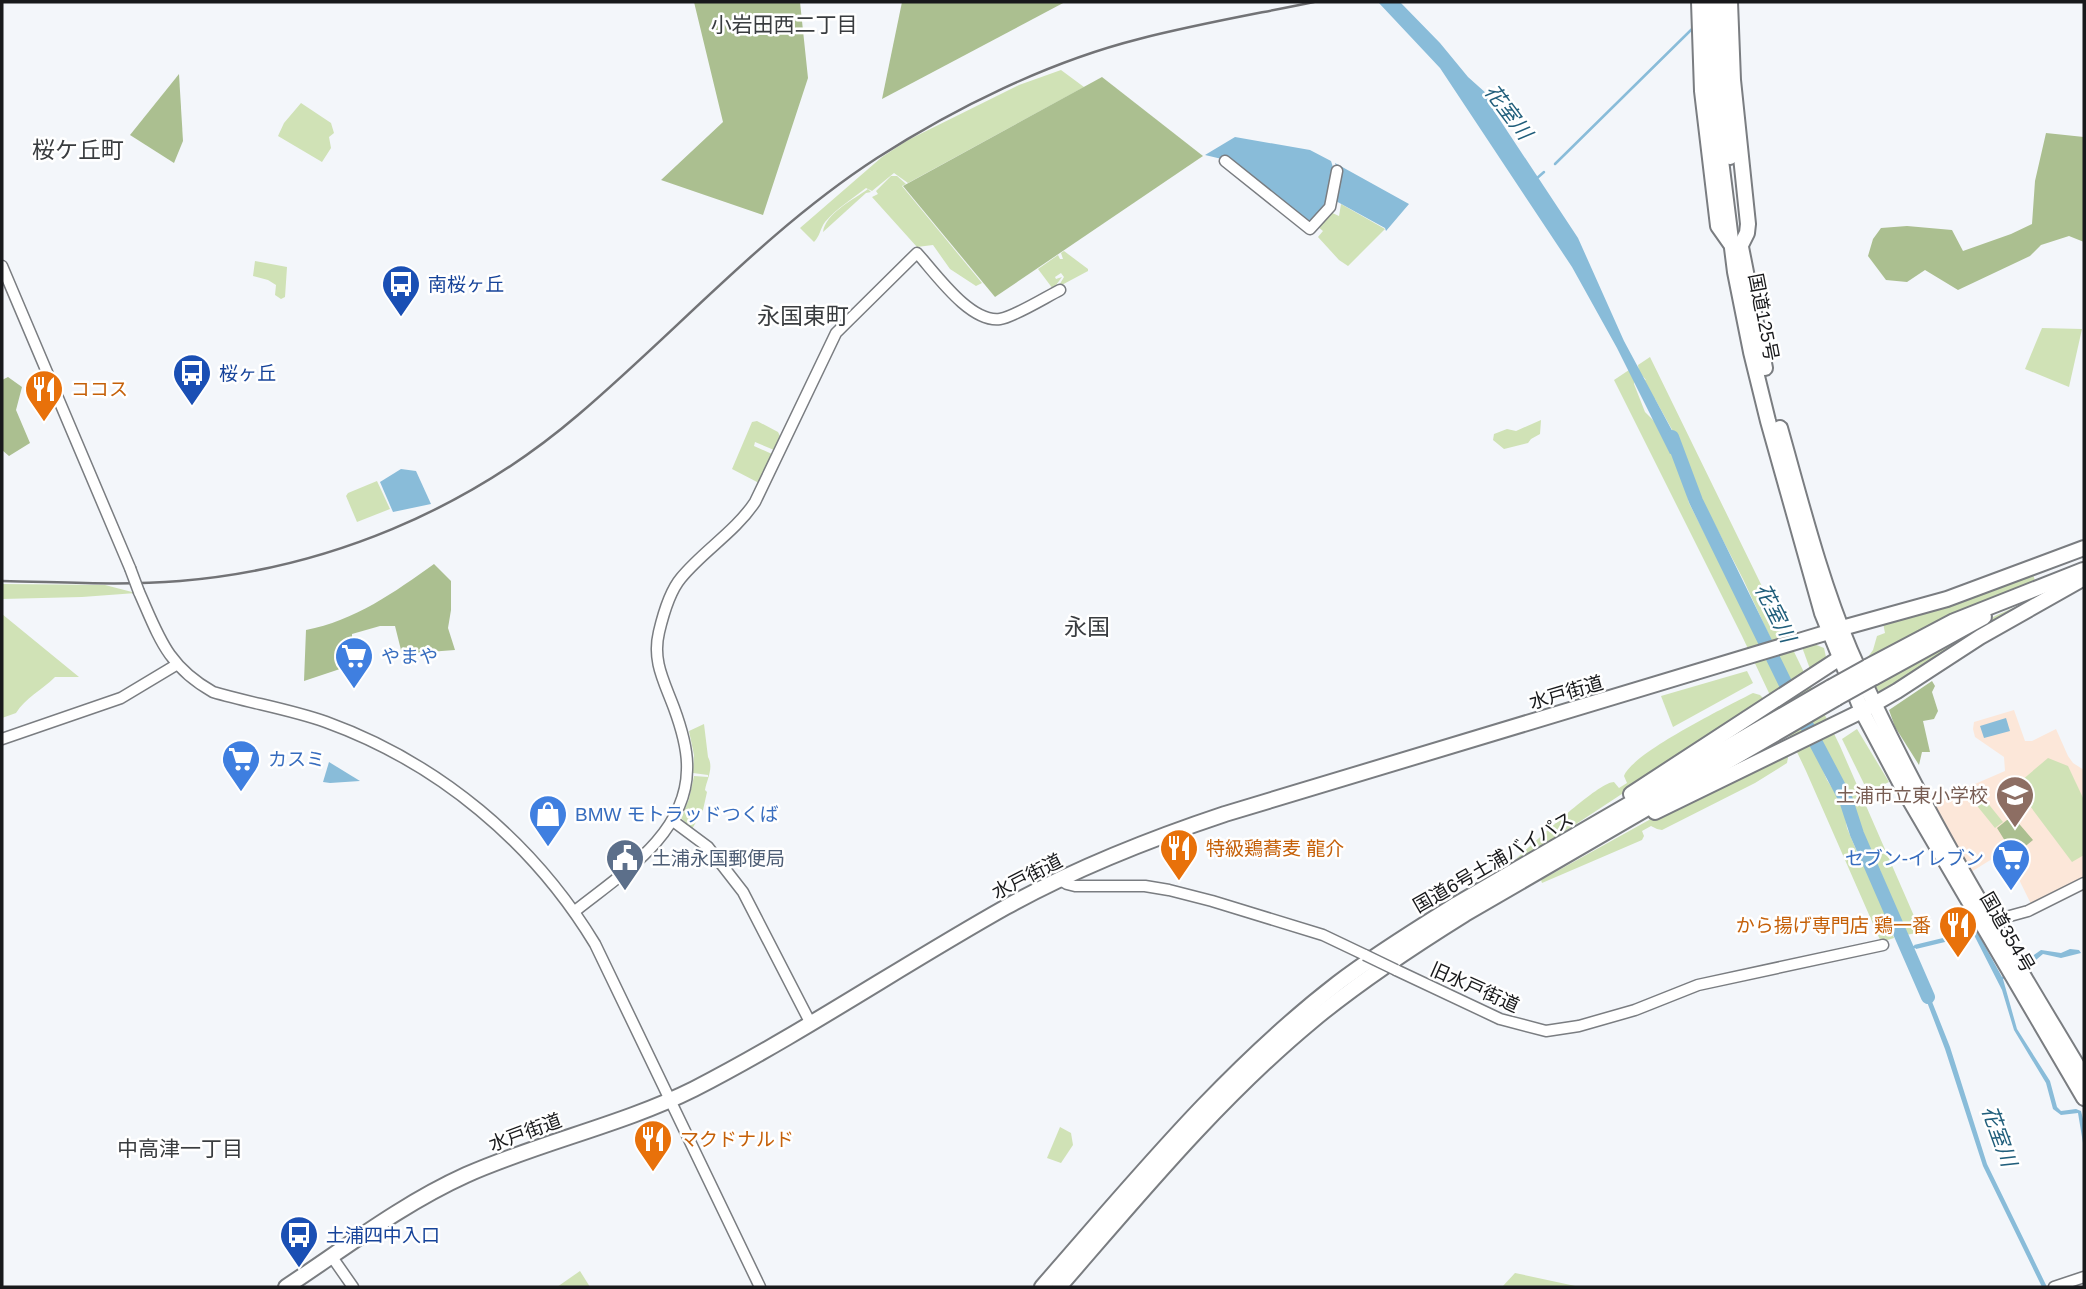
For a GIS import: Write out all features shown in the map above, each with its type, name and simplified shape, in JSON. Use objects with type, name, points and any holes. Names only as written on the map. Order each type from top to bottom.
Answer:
[{"type":"highway","points":[[1699,2],[1702,91],[1718,226],[1736,244],[1747,233],[1748,224],[1733,80],[1730,2]]},
{"type":"highway","name":"国道125号","points":[[1708,2],[1736,244],[1777,419],[1835,630]]},
{"type":"highway","name":"国道125号","points":[[1718,2],[1719,96]]},
{"type":"highway","name":"水戸街道","points":[[286,1287],[406,1207],[466,1175],[704,1084],[1006,907],[1144,842],[1225,814],[1835,630],[1957,596],[2084,548]]},
{"type":"highway","name":"国道6号土浦バイパス","points":[[1042,1287],[1189,1121],[1263,1048],[1339,983],[1401,939],[1519,868],[1870,672],[2047,584],[2084,570]]},
{"type":"highway","points":[[1547,866],[1566,860],[1647,816],[1863,710],[1980,637],[2084,578]]},
{"type":"highway","name":"国道354号","points":[[1835,630],[1863,710],[1905,792],[2084,1077]]},
{"type":"highway","points":[[1519,868],[1845,654]]},
{"type":"highway","name":"国道6号土浦バイパス","points":[[1059,1287],[1234,1092],[1311,1021],[1408,950],[1785,721]]},
{"type":"highway","name":"国道354号","points":[[1986,923],[2084,1098]]},
{"type":"street","points":[[1225,161],[1310,229],[1322,219],[1330,207],[1337,171]]},
{"type":"street","points":[[575,911],[643,855],[673,821],[682,800],[687,771],[680,724],[656,662],[658,633],[680,579],[745,517],[755,502],[841,326],[917,253],[969,310],[981,316],[1000,319],[1060,290]]},
{"type":"street","points":[[2,266],[154,628],[176,665],[213,692],[325,722],[384,747],[424,769],[506,832],[542,869],[575,911],[615,981],[760,1287]]},
{"type":"street","points":[[2,738],[121,698],[176,665]]},
{"type":"street","points":[[673,821],[708,847],[743,892],[810,1022]]},
{"type":"street","points":[[1084,868],[1084,878],[1090,886]]},
{"type":"street","name":"旧水戸街道","points":[[1059,880],[1067,884],[1090,886],[1145,886],[1191,895],[1323,935],[1500,1019],[1546,1031],[1579,1026],[1635,1010],[1698,985],[1883,945]]},
{"type":"street","points":[[1986,923],[2028,911],[2084,883]]},
{"type":"street","points":[[332,1257],[353,1287]]},
{"type":"street","points":[[2057,1286],[2084,1277]]},
{"type":"shaded area","name":"土浦市立東小学校","points":[[2014,710],[2025,741],[2032,741],[2056,729],[2068,756],[2084,770],[2084,878],[2031,904],[2005,851],[1971,872],[1933,806],[1954,793],[2005,771],[2004,757],[1975,737],[1974,722]]},
{"type":"green space","points":[[694,2],[800,2],[808,78],[763,215],[661,180],[723,122]]},
{"type":"green space","points":[[902,2],[1065,2],[882,99]]},
{"type":"green space","points":[[1061,70],[1084,87],[908,183],[894,173],[872,191],[866,188],[830,217],[814,242],[800,228],[882,157],[908,140],[1019,85]]},
{"type":"green space","points":[[179,74],[183,141],[174,163],[130,135]]},
{"type":"green space","points":[[1102,77],[1203,156],[995,297],[903,186]]},
{"type":"green space","points":[[301,103],[331,123],[334,133],[329,137],[331,148],[322,162],[278,136],[284,123]]},
{"type":"green space","points":[[2046,133],[2084,137],[2084,242],[2069,236],[2041,245],[2030,256],[1958,290],[1925,270],[1907,282],[1886,280],[1868,256],[1873,239],[1881,228],[1907,226],[1952,230],[1963,251],[2032,224],[2035,181]]},
{"type":"green space","points":[[891,176],[897,176],[906,184],[902,186],[982,283],[976,286],[950,269],[933,245],[917,247],[872,197],[878,194],[876,191]]},
{"type":"green space","points":[[868,189],[871,192],[866,193],[823,232],[834,213]]},
{"type":"green space","points":[[1341,204],[1385,229],[1348,266],[1318,237],[1323,231],[1317,226],[1328,211],[1339,216]]},
{"type":"green space","points":[[1064,251],[1088,271],[1058,287],[1064,277],[1061,273],[1055,277],[1062,277],[1053,289],[1038,269],[1058,255],[1063,259],[1061,253]]},
{"type":"green space","points":[[255,261],[287,267],[285,297],[281,299],[275,295],[276,285],[253,276]]},
{"type":"green space","points":[[2042,328],[2082,329],[2069,387],[2025,369]]},
{"type":"green space","points":[[1650,357],[1840,746],[1921,932],[1906,935],[1880,870],[1871,860],[1847,792],[1829,756],[1822,753],[1743,579],[1701,498],[1675,435],[1655,399],[1651,399],[1642,379],[1646,380],[1639,372],[1638,365]]},
{"type":"green space","points":[[1629,370],[1635,378],[1634,384],[1645,412],[1666,433],[1683,478],[1689,503],[1720,564],[1736,588],[1736,595],[1747,608],[1795,711],[1809,732],[1827,780],[1843,805],[1847,828],[1857,852],[1876,884],[1894,938],[1881,942],[1806,771],[1742,636],[1614,380]]},
{"type":"green space","points":[[8,377],[22,387],[16,410],[30,443],[9,456],[2,450],[2,380]]},
{"type":"green space","points":[[1541,420],[1540,434],[1528,443],[1504,449],[1493,440],[1494,434],[1507,429],[1516,431]]},
{"type":"green space","points":[[757,421],[778,432],[780,436],[774,450],[755,442],[754,446],[772,454],[759,483],[732,469],[752,422]]},
{"type":"green space","points":[[377,481],[390,509],[357,522],[346,496]]},
{"type":"green space","points":[[434,564],[451,581],[448,628],[455,650],[402,654],[395,626],[380,626],[352,634],[352,665],[304,681],[306,630],[357,613]]},
{"type":"green space","points":[[2033,574],[2035,581],[1951,618],[1947,615],[1865,661],[1873,650],[1877,636],[1885,633],[1883,623],[1962,602]]},
{"type":"green space","points":[[2,584],[105,585],[136,593],[2,599]]},
{"type":"green space","points":[[2022,604],[2023,608],[1882,696],[1874,684],[1997,615]]},
{"type":"green space","points":[[2,614],[79,677],[55,677],[16,713],[2,718]]},
{"type":"green space","points":[[1814,644],[1824,648],[1826,657],[1820,665],[1810,669],[1802,647]]},
{"type":"green space","points":[[1747,671],[1753,683],[1673,727],[1661,696]]},
{"type":"green space","points":[[1932,681],[1935,686],[1932,692],[1938,711],[1934,719],[1923,721],[1930,752],[1922,752],[1919,765],[1895,727],[1889,710]]},
{"type":"green space","points":[[1753,693],[1765,700],[1509,868],[1508,866],[1593,793],[1614,782],[1619,788],[1627,783],[1624,776],[1644,755]]},
{"type":"green space","points":[[704,724],[710,769],[703,810],[692,829],[681,818],[694,776],[708,775],[693,773],[694,755],[689,731]]},
{"type":"green space","points":[[1857,729],[1889,782],[1868,792],[1842,739]]},
{"type":"green space","points":[[1789,752],[1787,763],[1755,783],[1662,830],[1651,826],[1642,831],[1642,840],[1542,883],[1541,880],[1649,820]]},
{"type":"green space","points":[[2048,758],[2068,766],[2084,800],[2084,855],[2072,862],[2015,786]]},
{"type":"green space","points":[[1982,796],[2003,822],[1995,828],[1974,802]]},
{"type":"green space","points":[[2015,819],[2033,840],[2022,849],[2018,846],[2010,849],[1997,828],[2007,820]]},
{"type":"green space","points":[[1060,1127],[1071,1133],[1073,1145],[1061,1163],[1047,1158]]},
{"type":"green space","points":[[580,1271],[590,1287],[557,1287]]},
{"type":"green space","points":[[1515,1273],[1580,1287],[1502,1287]]},
{"type":"water","points":[[1378,2],[1400,2],[1468,77],[1487,94],[1494,111],[1578,238],[1624,341],[1683,451],[1670,454],[1617,348],[1572,267],[1440,68]]},
{"type":"water","points":[[1235,137],[1310,150],[1331,161],[1334,171],[1333,188],[1310,227],[1226,160],[1205,155]]},
{"type":"water","points":[[1335,163],[1409,204],[1386,231],[1334,200],[1338,172]]},
{"type":"water","points":[[401,469],[416,471],[431,504],[393,512],[380,482]]},
{"type":"water","points":[[2006,718],[2010,731],[1984,738],[1980,726]]},
{"type":"water","points":[[329,762],[360,781],[323,782]]},
{"type":"water","points":[[1976,930],[2002,977],[2041,950],[2061,953],[2070,949],[2079,950],[2081,953],[2061,958],[2043,954],[2030,965],[2003,979],[2017,1029],[2050,1081],[2057,1107],[2061,1111],[2081,1111],[2084,1149],[2078,1113],[2061,1115],[2053,1109],[2046,1083],[2014,1030],[2002,990],[1974,935],[1916,949],[1914,945]]},
{"type":"water","points":[[1923,979],[1950,1047],[1987,1164],[2047,1287],[2042,1287],[1983,1166],[1945,1049],[1919,981]]},
{"type":"waterway","points":[[1555,164],[1693,28]]},
{"type":"waterway","points":[[1536,179],[1544,172]]},
{"type":"waterway","name":"花室川","points":[[1672,437],[1696,501],[1846,800],[1857,834],[1928,997]]},
{"type":"waterway","points":[[1905,948],[1915,947]]},
{"type":"railway","points":[[2,581],[136,583],[234,574],[341,548],[392,529],[442,506],[535,449],[615,383],[723,282],[798,217],[836,186],[907,139],[1003,88],[1071,60],[1139,39],[1314,2]]},
{"type":"place","name":"南桜ヶ丘","points":[[401,318]]},
{"type":"place","name":"桜ヶ丘","points":[[192,407]]},
{"type":"place","name":"ココス","points":[[44,423]]},
{"type":"place","name":"やまや","points":[[354,690]]},
{"type":"place","name":"カスミ","points":[[241,793]]},
{"type":"place","name":"土浦市立東小学校","points":[[2015,829]]},
{"type":"place","name":"BMW モトラッドつくば","points":[[548,848]]},
{"type":"place","name":"特級鶏蕎麦 龍介","points":[[1179,882]]},
{"type":"place","name":"土浦永国郵便局","points":[[625,892]]},
{"type":"place","name":"セブン-イレブン","points":[[2011,892]]},
{"type":"place","name":"から揚げ専門店 鶏一番","points":[[1958,959]]},
{"type":"place","name":"マクドナルド","points":[[653,1173]]},
{"type":"place","name":"土浦四中入口","points":[[299,1269]]},
{"type":"district","name":"小岩田西二丁目","points":[[784,25]]},
{"type":"district","name":"桜ケ丘町","points":[[78,150]]},
{"type":"district","name":"永国東町","points":[[803,316]]},
{"type":"district","name":"永国","points":[[1087,627]]},
{"type":"district","name":"中高津一丁目","points":[[180,1149]]}]
